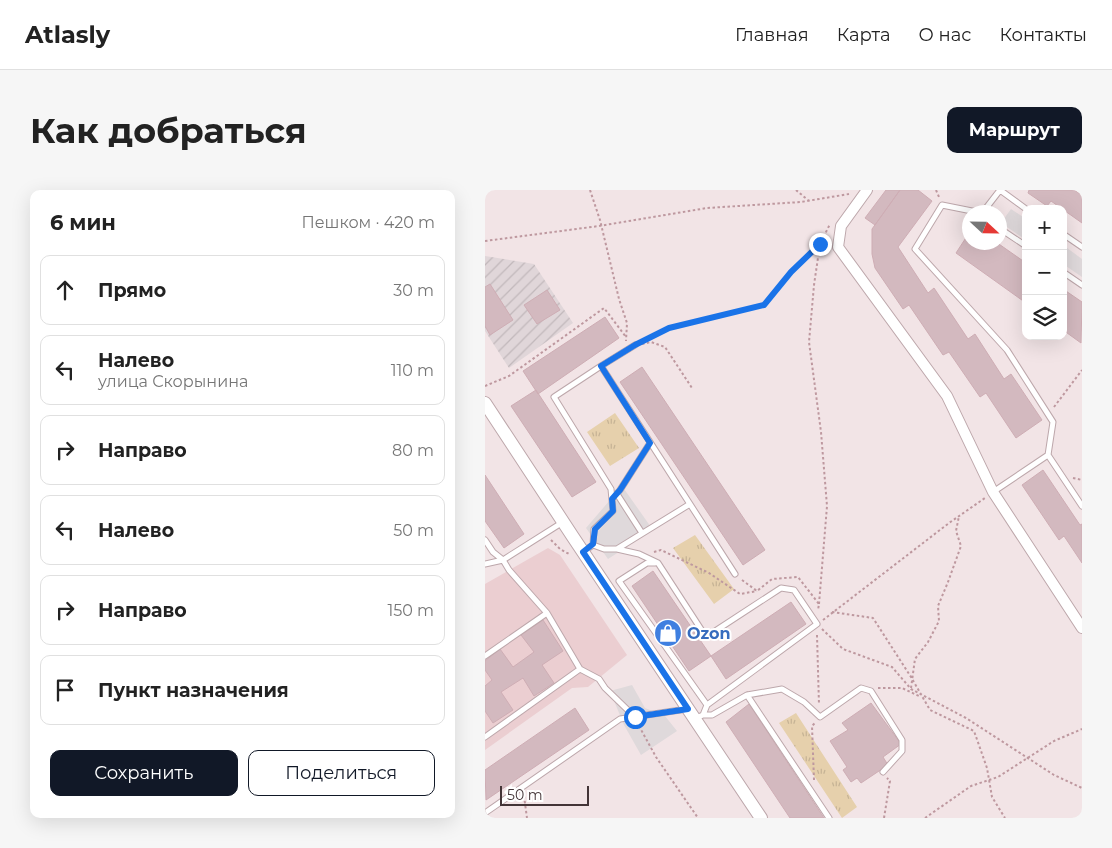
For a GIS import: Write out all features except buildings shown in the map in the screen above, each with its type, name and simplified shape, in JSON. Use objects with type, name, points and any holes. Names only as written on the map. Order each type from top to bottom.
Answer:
[{"type":"street","points":[[867,190],[841,226],[838,248],[947,396],[993,492],[1082,628]]},
{"type":"street","points":[[485,403],[563,522],[588,548],[761,818]]},
{"type":"lane","points":[[989,205],[1002,191],[1022,205]]},
{"type":"lane","points":[[962,209],[942,206],[915,249],[1007,350],[1053,422],[1048,455],[1082,506]]},
{"type":"lane","points":[[1007,233],[1022,243]]},
{"type":"lane","points":[[1067,237],[1082,246]]},
{"type":"lane","points":[[1067,275],[1082,285]]},
{"type":"lane","points":[[635,345],[554,397],[611,489],[613,511],[595,529],[588,548],[639,554],[658,563],[706,636],[781,588],[794,590],[817,624],[695,714]]},
{"type":"lane","points":[[601,366],[735,574]]},
{"type":"lane","points":[[612,499],[650,443]]},
{"type":"lane","points":[[993,492],[1048,455]]},
{"type":"lane","points":[[617,494],[642,533]]},
{"type":"lane","points":[[617,550],[690,504]]},
{"type":"lane","points":[[485,564],[503,560],[563,522]]},
{"type":"lane","points":[[485,540],[493,552],[503,560],[509,570],[547,613],[580,669],[599,679],[605,688],[635,717]]},
{"type":"lane","points":[[658,563],[647,563],[619,581],[707,705]]},
{"type":"lane","points":[[485,656],[547,613]]},
{"type":"lane","points":[[485,737],[580,669]]},
{"type":"lane","points":[[485,813],[621,719],[695,714],[712,716],[747,695],[783,689],[804,702],[820,717],[861,688],[871,691],[902,740],[902,752],[883,772]]},
{"type":"lane","points":[[747,695],[829,818]]},
{"type":"path","points":[[590,190],[627,323],[625,351]]},
{"type":"path","points":[[796,190],[809,201]]},
{"type":"path","points":[[485,241],[707,208],[809,201],[852,194]]},
{"type":"path","points":[[635,345],[669,328],[764,305],[791,272],[820,244],[809,342],[827,506],[819,604]]},
{"type":"path","points":[[485,386],[509,376],[604,308],[626,337]]},
{"type":"path","points":[[635,345],[651,342],[665,347],[692,388]]},
{"type":"path","points":[[1048,414],[1082,370]]},
{"type":"path","points":[[817,624],[993,492]]},
{"type":"path","points":[[911,689],[911,677],[915,659],[928,642],[939,621],[937,606],[961,546],[956,532],[959,516]]},
{"type":"path","points":[[639,554],[661,550],[709,573],[740,594],[757,591]]},
{"type":"path","points":[[735,574],[757,591],[770,595]]},
{"type":"path","points":[[832,612],[873,618],[930,710],[974,731],[987,768],[992,797],[1005,818]]},
{"type":"path","points":[[817,624],[843,649],[892,667],[911,689],[922,696]]},
{"type":"path","points":[[815,797],[812,726],[820,717],[817,624]]},
{"type":"path","points":[[871,691],[878,688],[902,688],[922,696],[966,718],[1054,775],[1082,788]]},
{"type":"path","points":[[635,717],[656,757],[699,818]]},
{"type":"path","points":[[925,818],[971,786],[998,777],[1054,741],[1082,729]]},
{"type":"path","points":[[883,772],[890,781],[884,818]]},
{"type":"path","points":[[523,786],[527,818]]},
{"type":"shaded area","points":[[1011,209],[1022,216],[1022,237],[1007,227],[1007,215]]},
{"type":"shaded area","points":[[1067,248],[1082,259],[1082,277],[1067,267]]},
{"type":"shaded area","points":[[485,256],[534,264],[573,323],[509,368],[485,331]]},
{"type":"shaded area","points":[[622,486],[653,530],[608,559],[586,528]]},
{"type":"shaded area","points":[[548,548],[560,555],[627,655],[588,687],[572,688],[485,750],[485,584]]},
{"type":"shaded area","points":[[632,685],[645,708],[665,716],[677,731],[641,755],[624,725],[610,691]]},
{"type":"green space","points":[[615,413],[639,448],[610,466],[587,432]]},
{"type":"green space","points":[[695,535],[734,589],[714,604],[673,548]]},
{"type":"green space","points":[[796,713],[857,807],[842,818],[779,723]]},
{"type":"place","name":"Ozon","points":[[668,633]]},
{"type":"route","points":[[635,717],[688,709],[583,552],[593,544],[595,529],[613,511],[612,499],[620,490],[650,443],[601,366],[635,345],[669,328],[764,305],[791,272],[820,244]]}]
